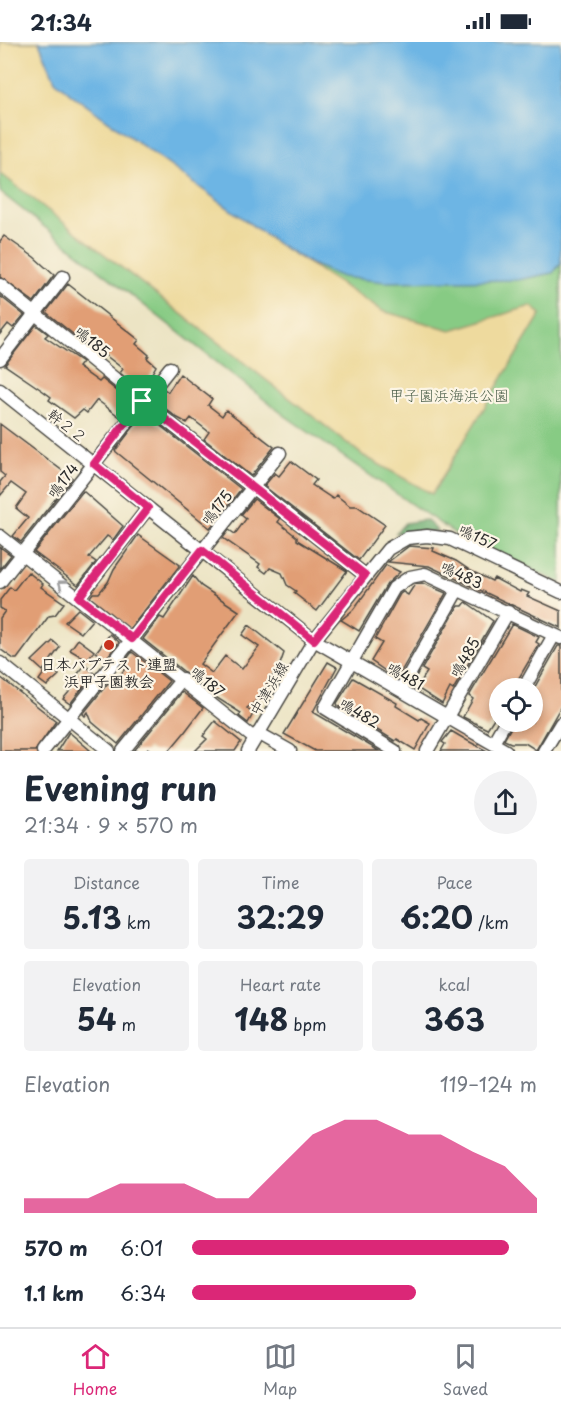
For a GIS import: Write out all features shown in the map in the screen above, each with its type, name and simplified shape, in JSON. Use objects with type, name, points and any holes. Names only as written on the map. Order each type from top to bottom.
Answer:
[{"type":"street","points":[[0,359],[63,277]]},
{"type":"street","name":"鳴185","points":[[0,285],[142,401],[365,575]]},
{"type":"street","name":"鳴174","points":[[0,582],[170,368]]},
{"type":"street","name":"幹２２","points":[[0,390],[314,640]]},
{"type":"street","name":"鳴175","points":[[43,751],[280,453]]},
{"type":"street","points":[[79,597],[148,508]]},
{"type":"street","name":"鳴187","points":[[0,536],[257,736],[290,751]]},
{"type":"street","name":"鳴157","points":[[314,640],[388,549],[407,538],[427,536],[450,539],[561,592]]},
{"type":"street","name":"鳴483","points":[[350,660],[394,588],[410,577],[425,574],[558,637]]},
{"type":"street","points":[[401,689],[458,589]]},
{"type":"street","name":"鳴485","points":[[447,717],[508,612]]},
{"type":"street","points":[[531,678],[558,637]]},
{"type":"street","name":"鳴481","points":[[314,640],[447,717]]},
{"type":"street","name":"中津浜線","points":[[248,751],[314,640]]},
{"type":"street","name":"鳴482","points":[[350,660],[325,708],[395,751]]},
{"type":"street","points":[[0,663],[109,751]]},
{"type":"street","points":[[123,751],[182,679]]},
{"type":"street","points":[[427,751],[447,717],[506,751]]},
{"type":"street","points":[[544,751],[561,723]]},
{"type":"street","points":[[493,743],[499,732]]},
{"type":"green space","name":"甲子園浜海浜公園","points":[[0,42],[39,42],[55,79],[182,177],[553,273],[561,263],[561,583],[456,534],[414,506],[284,415],[0,192]]},
{"type":"green space","points":[[426,520],[438,531],[396,533],[405,523]]},
{"type":"sand","name":"甲子園浜海浜公園","points":[[0,42],[39,42],[55,79],[71,94],[278,244],[382,311],[451,330],[531,306],[541,314],[432,494],[364,456],[0,173]]},
{"type":"water","points":[[39,42],[561,42],[561,263],[553,273],[518,280],[385,282],[342,277],[311,264],[278,244],[71,94],[55,80]]},
{"type":"building","points":[[4,236],[34,257],[54,275],[34,302],[0,277],[0,241]]},
{"type":"building","points":[[68,284],[139,340],[136,344],[149,355],[147,358],[156,366],[148,380],[139,382],[136,386],[120,373],[123,369],[92,345],[90,348],[46,312]]},
{"type":"building","points":[[0,296],[24,315],[13,328],[8,324],[0,334]]},
{"type":"building","points":[[36,325],[48,334],[45,337],[82,362],[78,367],[99,382],[102,379],[132,403],[120,417],[97,400],[87,413],[83,410],[74,418],[49,400],[51,397],[5,365]]},
{"type":"building","points":[[180,374],[212,399],[208,405],[222,416],[226,410],[274,447],[251,476],[204,439],[209,432],[191,418],[187,423],[176,417],[155,400],[164,389],[168,392]]},
{"type":"building","points":[[144,413],[241,489],[210,528],[115,451]]},
{"type":"building","points":[[0,424],[72,478],[21,542],[13,536],[28,518],[16,508],[26,494],[11,483],[0,496],[0,482],[5,476],[0,472]]},
{"type":"building","points":[[291,461],[316,480],[312,485],[333,499],[336,495],[350,506],[357,506],[385,525],[359,560],[264,486],[275,473],[279,476]]},
{"type":"building","points":[[83,491],[123,526],[113,540],[107,536],[89,557],[96,562],[78,585],[34,552]]},
{"type":"building","points":[[254,499],[280,519],[278,522],[297,537],[297,540],[347,571],[317,611],[294,593],[296,591],[287,585],[282,573],[270,568],[266,573],[258,567],[260,564],[223,538],[229,530],[235,534],[246,519],[241,515]]},
{"type":"building","points":[[138,535],[180,565],[130,629],[90,597],[93,593],[99,593],[108,582],[114,569]]},
{"type":"building","points":[[409,546],[434,548],[433,551],[492,581],[494,578],[520,592],[521,590],[529,593],[527,596],[561,611],[561,628],[429,566],[388,562]]},
{"type":"building","points":[[0,547],[11,555],[0,569]]},
{"type":"building","points":[[386,565],[400,572],[387,584],[359,631],[341,620],[353,610]]},
{"type":"building","points":[[28,572],[43,584],[41,587],[64,603],[55,615],[49,616],[17,659],[14,659],[0,649],[0,618],[5,611],[0,608],[0,600],[10,587],[14,590]]},
{"type":"building","points":[[193,576],[201,586],[239,611],[200,664],[212,673],[225,656],[242,669],[259,647],[242,635],[249,625],[284,653],[278,670],[270,679],[272,681],[263,695],[247,708],[253,714],[248,723],[239,716],[241,713],[217,698],[143,639],[160,617],[164,619]]},
{"type":"building","points":[[422,583],[446,593],[399,675],[394,677],[371,661],[382,643],[375,639],[400,594],[403,592],[408,595],[415,584]]},
{"type":"building","points":[[466,602],[493,621],[453,690],[450,688],[442,704],[417,688],[427,672],[422,669],[458,606],[463,606]]},
{"type":"building","points":[[78,609],[92,620],[81,633],[65,622]]},
{"type":"building","points":[[512,624],[539,637],[536,642],[539,644],[519,678],[489,678],[489,726],[487,729],[463,717],[473,699],[469,696]]},
{"type":"building","points":[[110,634],[119,642],[105,660],[96,652]]},
{"type":"building","points":[[78,639],[94,651],[87,660],[70,650]]},
{"type":"building","points":[[53,641],[60,647],[43,671],[32,661]]},
{"type":"building","points":[[558,646],[561,646],[561,706],[536,750],[525,743],[511,743],[504,740],[508,732],[543,732],[543,678],[540,678]]},
{"type":"building","points":[[132,652],[169,681],[118,744],[92,722],[88,712],[85,716],[83,714],[108,683],[112,686],[124,670],[123,664]]},
{"type":"building","points":[[328,662],[337,667],[313,712],[379,751],[315,751],[284,734]]},
{"type":"building","points":[[85,665],[94,673],[70,704],[63,699],[80,679],[76,676]]},
{"type":"building","points":[[49,666],[59,675],[47,686],[39,680]]},
{"type":"building","points":[[0,677],[56,721],[35,751],[0,751]]},
{"type":"building","points":[[353,678],[397,703],[396,706],[419,720],[421,718],[430,723],[415,750],[397,739],[395,741],[338,706],[337,703]]},
{"type":"building","points":[[182,692],[203,708],[184,733],[169,751],[153,751],[148,748],[146,751],[134,751]]},
{"type":"building","points":[[215,721],[241,742],[235,751],[195,751],[207,739],[203,736]]},
{"type":"building","points":[[451,731],[487,751],[441,751],[445,744],[442,742]]},
{"type":"building","points":[[69,732],[91,751],[57,751]]},
{"type":"place","name":"日本バプテスト連盟 浜甲子園教会","points":[[109,645]]},
{"type":"route","points":[[142,401],[365,575],[314,640],[202,550],[132,639],[79,597],[148,508],[94,464],[142,401]]}]
